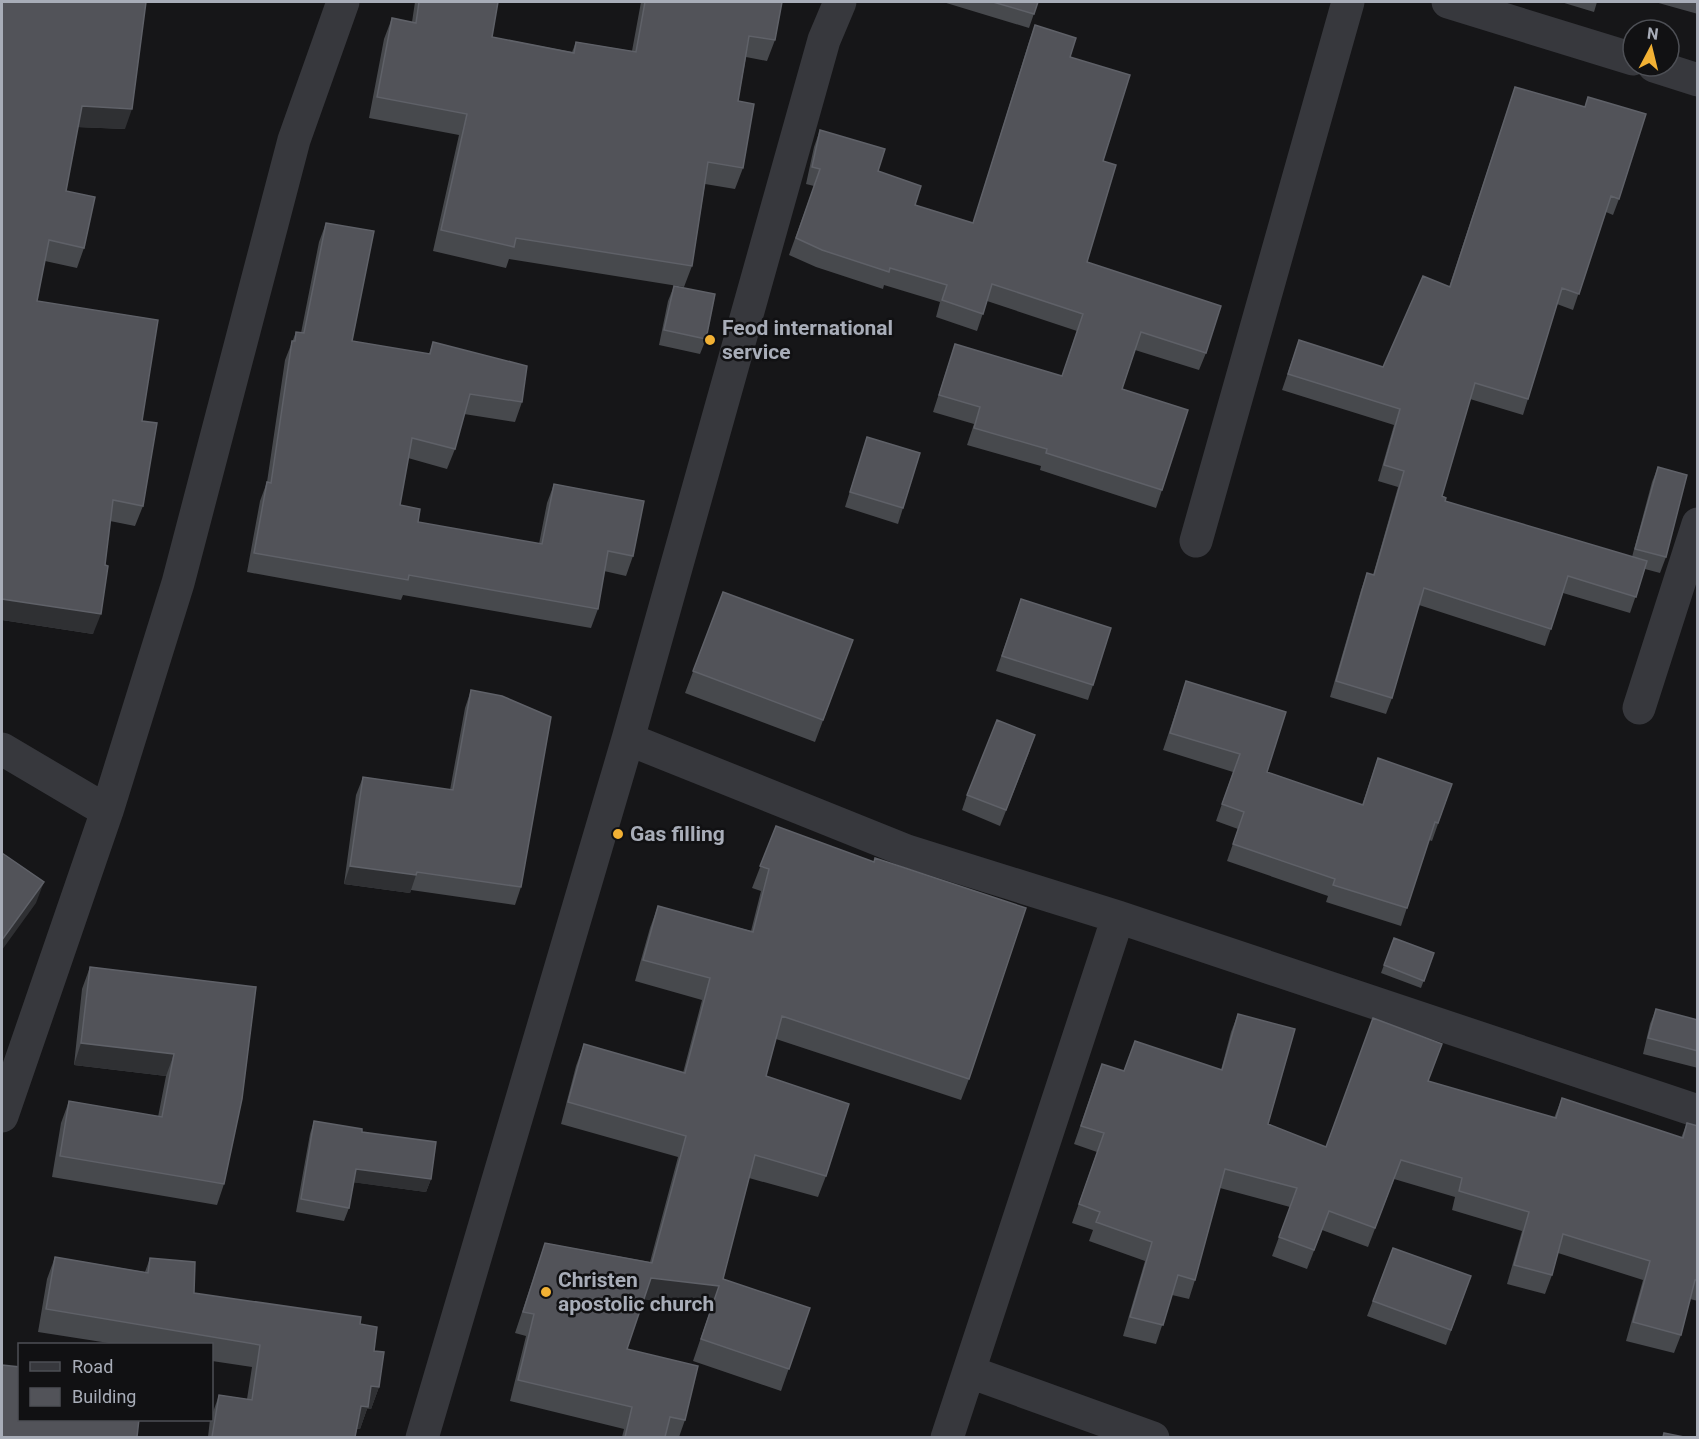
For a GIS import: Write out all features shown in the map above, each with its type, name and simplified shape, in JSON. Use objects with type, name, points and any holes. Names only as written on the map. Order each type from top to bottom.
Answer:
[{"type":"street","points":[[2,1116],[107,811],[178,583],[294,140],[343,2]]},
{"type":"street","points":[[422,1437],[628,739],[824,40],[840,2]]},
{"type":"street","points":[[1196,541],[1348,2]]},
{"type":"street","points":[[1448,2],[1621,55]]},
{"type":"street","points":[[1681,75],[1698,80]]},
{"type":"street","points":[[1639,708],[1698,524]]},
{"type":"street","points":[[628,739],[907,851],[1118,917],[1698,1110]]},
{"type":"street","points":[[2,749],[107,811]]},
{"type":"street","points":[[947,1437],[1118,917]]},
{"type":"street","points":[[970,1372],[1153,1437]]},
{"type":"building","points":[[2,2],[146,2],[132,109],[82,106],[66,191],[95,197],[84,248],[49,240],[37,301],[158,320],[142,421],[157,423],[143,506],[113,500],[105,565],[108,566],[101,614],[2,599]]},
{"type":"building","points":[[419,2],[498,2],[492,37],[574,53],[576,42],[636,52],[645,2],[782,2],[775,40],[749,36],[738,101],[754,104],[743,168],[708,162],[692,266],[516,238],[514,247],[441,230],[467,114],[377,97],[392,18],[416,23]]},
{"type":"building","points":[[993,2],[1038,2],[1034,14]]},
{"type":"building","points":[[1035,25],[1076,38],[1070,57],[1130,75],[1103,161],[1116,165],[1087,262],[1221,306],[1206,353],[1141,332],[1122,389],[1188,410],[1162,490],[1046,453],[1047,449],[974,428],[980,407],[939,395],[955,344],[1062,376],[1083,314],[992,284],[983,314],[942,300],[947,285],[890,268],[889,272],[822,250],[796,238],[820,169],[812,167],[820,130],[885,149],[878,171],[921,186],[915,205],[973,223]]},
{"type":"building","points":[[1515,87],[1585,107],[1588,97],[1646,114],[1619,199],[1611,196],[1579,294],[1562,288],[1528,399],[1475,383],[1442,496],[1446,498],[1445,501],[1647,561],[1636,597],[1568,576],[1551,629],[1424,588],[1392,698],[1336,681],[1367,573],[1374,575],[1404,471],[1384,465],[1400,409],[1288,374],[1299,340],[1383,367],[1423,276],[1450,287]]},
{"type":"building","points":[[326,223],[374,231],[352,341],[430,354],[433,342],[527,366],[522,402],[470,394],[455,449],[412,438],[400,505],[420,509],[418,522],[542,544],[554,484],[644,501],[633,556],[608,551],[598,609],[409,575],[408,580],[254,553],[267,482],[271,483],[292,341],[295,341],[296,332],[304,333]]},
{"type":"building","points":[[674,286],[715,294],[706,339],[664,330]]},
{"type":"building","points":[[867,437],[920,453],[903,508],[850,492]]},
{"type":"building","points":[[1658,467],[1687,475],[1666,557],[1635,549]]},
{"type":"building","points":[[723,592],[853,640],[823,720],[693,671]]},
{"type":"building","points":[[1021,599],[1111,628],[1093,685],[1002,656]]},
{"type":"building","points":[[1186,681],[1286,712],[1267,772],[1363,805],[1378,758],[1452,784],[1438,823],[1435,822],[1407,908],[1333,885],[1335,879],[1233,844],[1244,812],[1222,804],[1240,754],[1170,733]]},
{"type":"building","points":[[471,690],[502,696],[551,717],[521,887],[417,872],[416,875],[350,866],[363,777],[453,790]]},
{"type":"building","points":[[997,720],[1035,735],[1006,810],[967,795]]},
{"type":"building","points":[[776,826],[874,862],[875,858],[1026,908],[969,1079],[782,1016],[766,1076],[849,1104],[826,1176],[755,1155],[723,1279],[810,1308],[789,1369],[701,1339],[719,1286],[651,1278],[627,1349],[698,1366],[685,1420],[670,1417],[665,1437],[625,1437],[632,1407],[518,1380],[534,1314],[523,1312],[545,1243],[652,1263],[686,1136],[568,1102],[584,1044],[685,1073],[710,978],[643,960],[658,906],[753,932],[769,869],[760,866]]},
{"type":"building","points":[[2,853],[44,882],[2,940]]},
{"type":"building","points":[[1394,938],[1434,953],[1424,981],[1384,965]]},
{"type":"building","points":[[90,967],[256,987],[242,1099],[224,1184],[60,1156],[69,1101],[162,1117],[174,1054],[81,1043]]},
{"type":"building","points":[[1656,1009],[1698,1020],[1698,1051],[1648,1038]]},
{"type":"building","points":[[1238,1014],[1295,1029],[1268,1124],[1326,1147],[1373,1018],[1442,1044],[1428,1081],[1556,1118],[1562,1098],[1683,1138],[1687,1123],[1698,1126],[1698,1280],[1695,1280],[1681,1335],[1633,1322],[1650,1261],[1563,1234],[1552,1275],[1514,1265],[1529,1212],[1459,1191],[1462,1178],[1401,1160],[1375,1228],[1329,1211],[1314,1250],[1279,1237],[1297,1188],[1225,1169],[1195,1280],[1178,1275],[1163,1325],[1130,1317],[1152,1242],[1096,1222],[1100,1212],[1079,1204],[1104,1133],[1081,1126],[1102,1064],[1124,1071],[1135,1041],[1222,1070]]},
{"type":"building","points":[[314,1121],[362,1129],[362,1132],[436,1142],[431,1179],[356,1169],[349,1208],[301,1199]]},
{"type":"building","points":[[1393,1248],[1471,1276],[1451,1330],[1373,1301]]},
{"type":"building","points":[[55,1257],[148,1273],[150,1258],[195,1262],[194,1293],[361,1317],[360,1324],[377,1327],[374,1351],[384,1352],[379,1387],[371,1386],[368,1407],[361,1406],[355,1437],[212,1437],[219,1395],[252,1400],[260,1345],[46,1309]]},
{"type":"building","points":[[2,1365],[18,1367],[18,1421],[139,1421],[137,1437],[2,1437]]},
{"type":"building","points":[[1664,1433],[1684,1437],[1663,1437]]},
{"type":"place","name":"Feod international service","points":[[710,340]]},
{"type":"place","name":"Gas filling","points":[[618,834]]},
{"type":"place","name":"Christen apostolic church","points":[[546,1292]]}]
